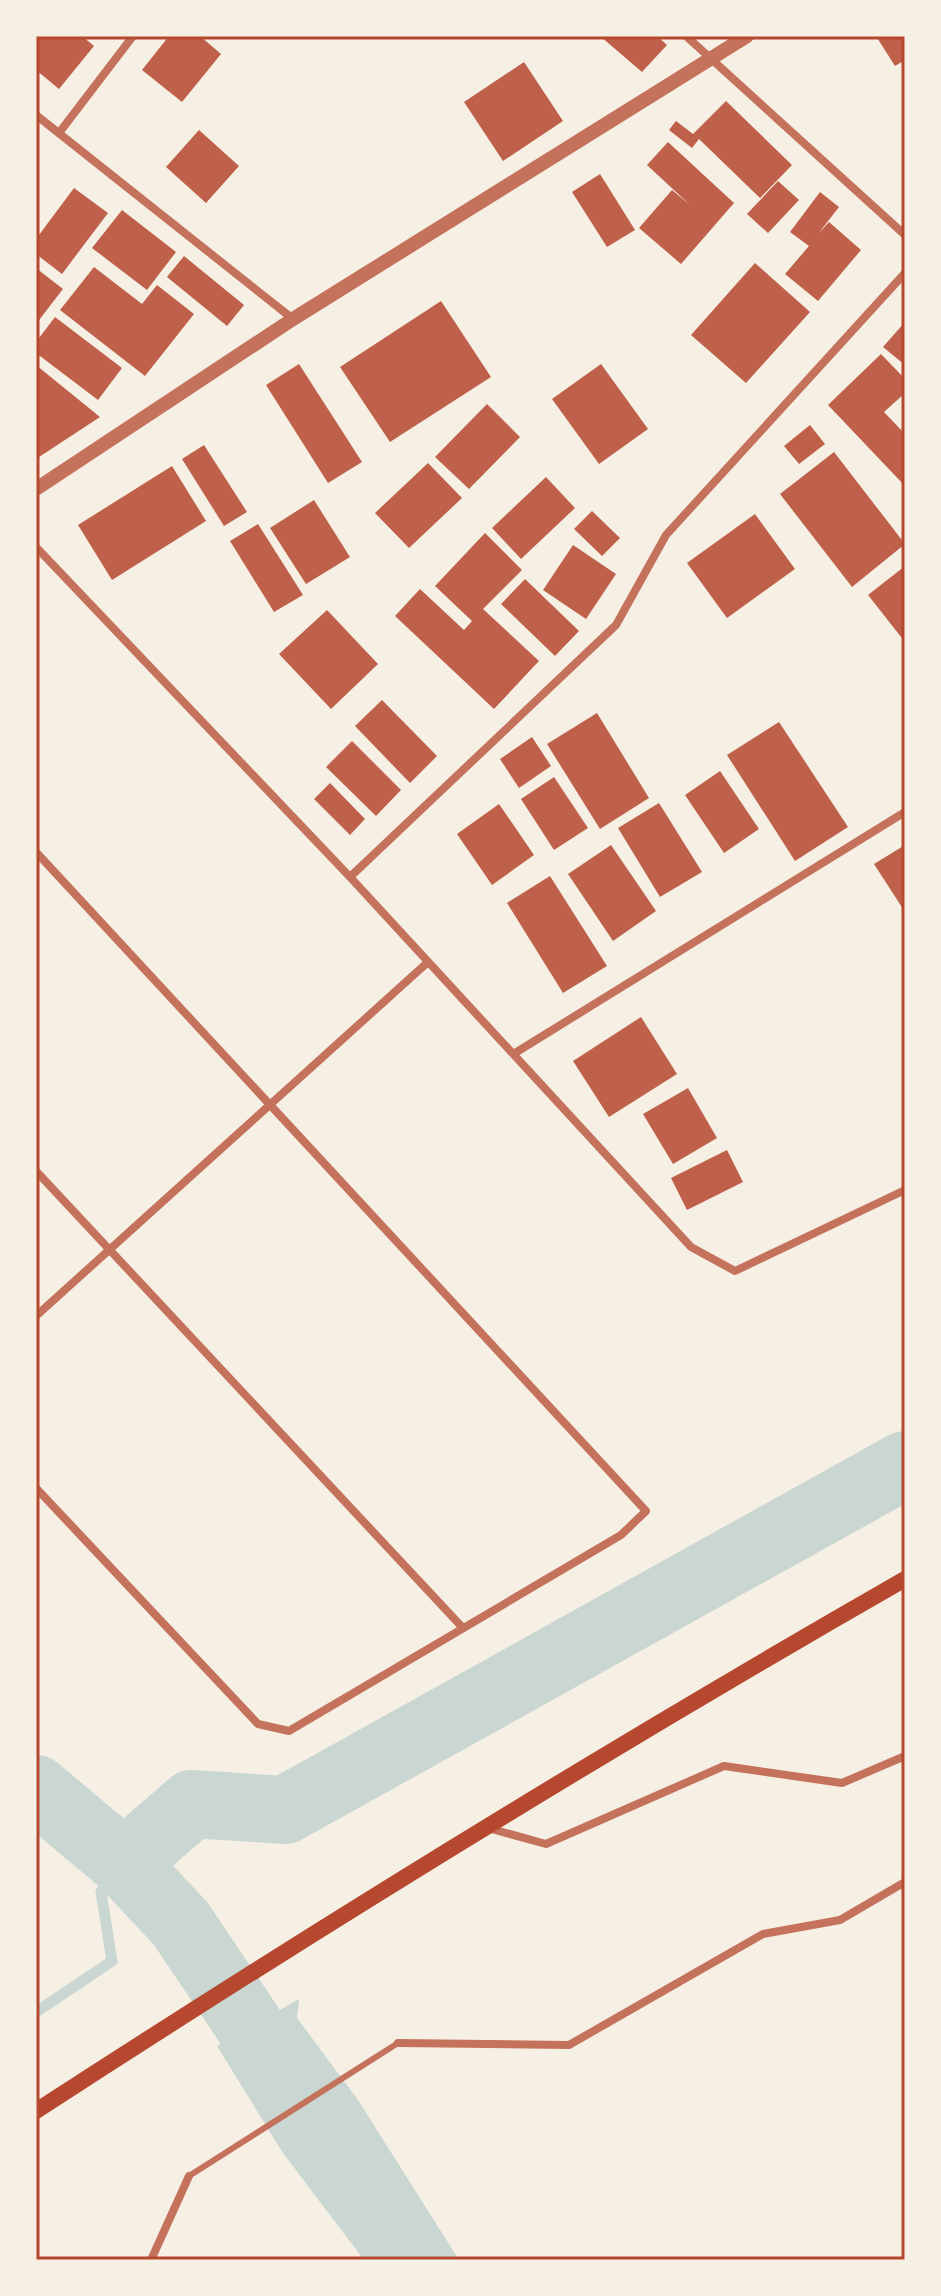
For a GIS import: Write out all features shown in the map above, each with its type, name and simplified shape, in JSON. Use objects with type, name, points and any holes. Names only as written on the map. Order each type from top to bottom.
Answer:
[{"type":"main road","points":[[36,2111],[484,1827],[905,1579]]},
{"type":"street","points":[[59,133],[133,36]]},
{"type":"street","points":[[686,36],[905,235]]},
{"type":"street","points":[[36,489],[293,319],[747,36]]},
{"type":"street","points":[[36,115],[293,319]]},
{"type":"street","points":[[350,877],[616,625],[666,535],[905,273]]},
{"type":"street","points":[[36,547],[515,1053],[691,1247],[735,1271],[905,1190]]},
{"type":"street","points":[[515,1053],[905,812]]},
{"type":"street","points":[[36,852],[646,1511],[621,1535],[289,1731],[258,1724],[36,1488]]},
{"type":"street","points":[[36,1316],[428,962]]},
{"type":"street","points":[[36,1171],[462,1627]]},
{"type":"street","points":[[484,1827],[546,1844],[724,1766],[842,1783],[905,1756]]},
{"type":"street","points":[[398,2043],[569,2045],[763,1934],[840,1920],[905,1882]]},
{"type":"street","points":[[151,2260],[189,2176]]},
{"type":"lane","points":[[189,2176],[398,2043]]},
{"type":"shaded area","points":[[299,1999],[297,2018],[358,2100],[459,2260],[364,2260],[283,2153],[217,2046]]},
{"type":"building","points":[[36,36],[82,36],[94,46],[59,89],[36,70]]},
{"type":"building","points":[[169,36],[200,36],[221,54],[182,102],[142,70]]},
{"type":"building","points":[[600,36],[657,36],[667,45],[642,72]]},
{"type":"building","points":[[876,36],[905,36],[905,60],[895,66]]},
{"type":"building","points":[[524,62],[563,121],[503,161],[464,102]]},
{"type":"building","points":[[726,101],[792,165],[760,198],[699,139],[692,148],[669,130],[676,121],[693,134]]},
{"type":"building","points":[[199,130],[239,166],[206,203],[166,167]]},
{"type":"building","points":[[668,142],[734,203],[681,264],[639,228],[672,190],[690,205],[647,165]]},
{"type":"building","points":[[600,174],[635,230],[607,247],[572,192]]},
{"type":"building","points":[[778,181],[799,200],[768,233],[747,214]]},
{"type":"building","points":[[74,188],[108,213],[62,274],[36,254],[36,239]]},
{"type":"building","points":[[820,192],[839,207],[818,234],[829,222],[861,250],[818,301],[785,274],[809,246],[790,232]]},
{"type":"building","points":[[122,210],[176,252],[147,290],[92,248]]},
{"type":"building","points":[[184,256],[244,305],[227,326],[167,277]]},
{"type":"building","points":[[755,263],[810,312],[746,383],[691,335]]},
{"type":"building","points":[[94,267],[142,304],[157,285],[194,314],[145,376],[60,310]]},
{"type":"building","points":[[36,268],[63,289],[36,324]]},
{"type":"building","points":[[441,301],[491,377],[390,442],[340,367]]},
{"type":"building","points":[[55,317],[122,368],[98,400],[36,353],[36,342]]},
{"type":"building","points":[[905,322],[905,365],[883,347]]},
{"type":"building","points":[[881,354],[905,379],[905,393],[884,412],[905,434],[905,486],[828,405]]},
{"type":"building","points":[[299,364],[362,462],[328,483],[266,385]]},
{"type":"building","points":[[601,364],[648,429],[599,464],[552,399]]},
{"type":"building","points":[[36,365],[100,417],[36,459]]},
{"type":"building","points":[[487,404],[520,437],[469,489],[435,457]]},
{"type":"building","points":[[810,425],[825,444],[799,464],[784,446]]},
{"type":"building","points":[[204,445],[247,512],[224,526],[182,459]]},
{"type":"building","points":[[834,452],[905,544],[852,587],[780,494]]},
{"type":"building","points":[[428,463],[462,498],[409,548],[375,513]]},
{"type":"building","points":[[172,466],[206,521],[112,580],[78,525]]},
{"type":"building","points":[[546,477],[575,508],[521,559],[492,528]]},
{"type":"building","points":[[314,500],[350,557],[306,584],[270,528]]},
{"type":"building","points":[[592,511],[620,538],[602,556],[574,529]]},
{"type":"building","points":[[755,514],[795,569],[727,618],[687,563]]},
{"type":"building","points":[[258,524],[303,595],[274,612],[230,541]]},
{"type":"building","points":[[485,533],[522,570],[483,609],[539,661],[494,709],[395,616],[420,589],[464,630],[472,621],[435,586]]},
{"type":"building","points":[[573,545],[616,574],[586,619],[543,590]]},
{"type":"building","points":[[905,566],[905,642],[868,595]]},
{"type":"building","points":[[525,579],[579,631],[555,656],[501,604]]},
{"type":"building","points":[[327,610],[378,664],[331,709],[279,654]]},
{"type":"building","points":[[382,700],[437,756],[410,783],[355,726]]},
{"type":"building","points":[[597,713],[649,798],[600,829],[547,744]]},
{"type":"building","points":[[779,722],[848,827],[795,861],[727,755]]},
{"type":"building","points":[[532,737],[551,766],[519,788],[500,759]]},
{"type":"building","points":[[352,741],[401,790],[376,816],[326,767]]},
{"type":"building","points":[[720,771],[759,829],[724,853],[685,795]]},
{"type":"building","points":[[554,777],[588,828],[554,850],[521,799]]},
{"type":"building","points":[[330,783],[365,819],[350,835],[314,799]]},
{"type":"building","points":[[659,803],[702,872],[660,897],[618,828]]},
{"type":"building","points":[[499,804],[534,855],[492,885],[457,834]]},
{"type":"building","points":[[611,845],[656,911],[613,941],[568,874]]},
{"type":"building","points":[[905,845],[905,912],[874,864]]},
{"type":"building","points":[[550,876],[607,966],[563,993],[507,903]]},
{"type":"building","points":[[641,1017],[677,1074],[609,1117],[573,1061]]},
{"type":"building","points":[[688,1088],[717,1138],[673,1164],[643,1114]]},
{"type":"building","points":[[727,1150],[743,1182],[687,1210],[671,1178]]},
{"type":"waterway","points":[[124,1863],[192,1804],[285,1810],[905,1465]]},
{"type":"waterway","points":[[36,1789],[124,1863],[181,1924],[407,2260]]},
{"type":"waterway","points":[[36,2012],[112,1961],[101,1892],[124,1863]]}]
